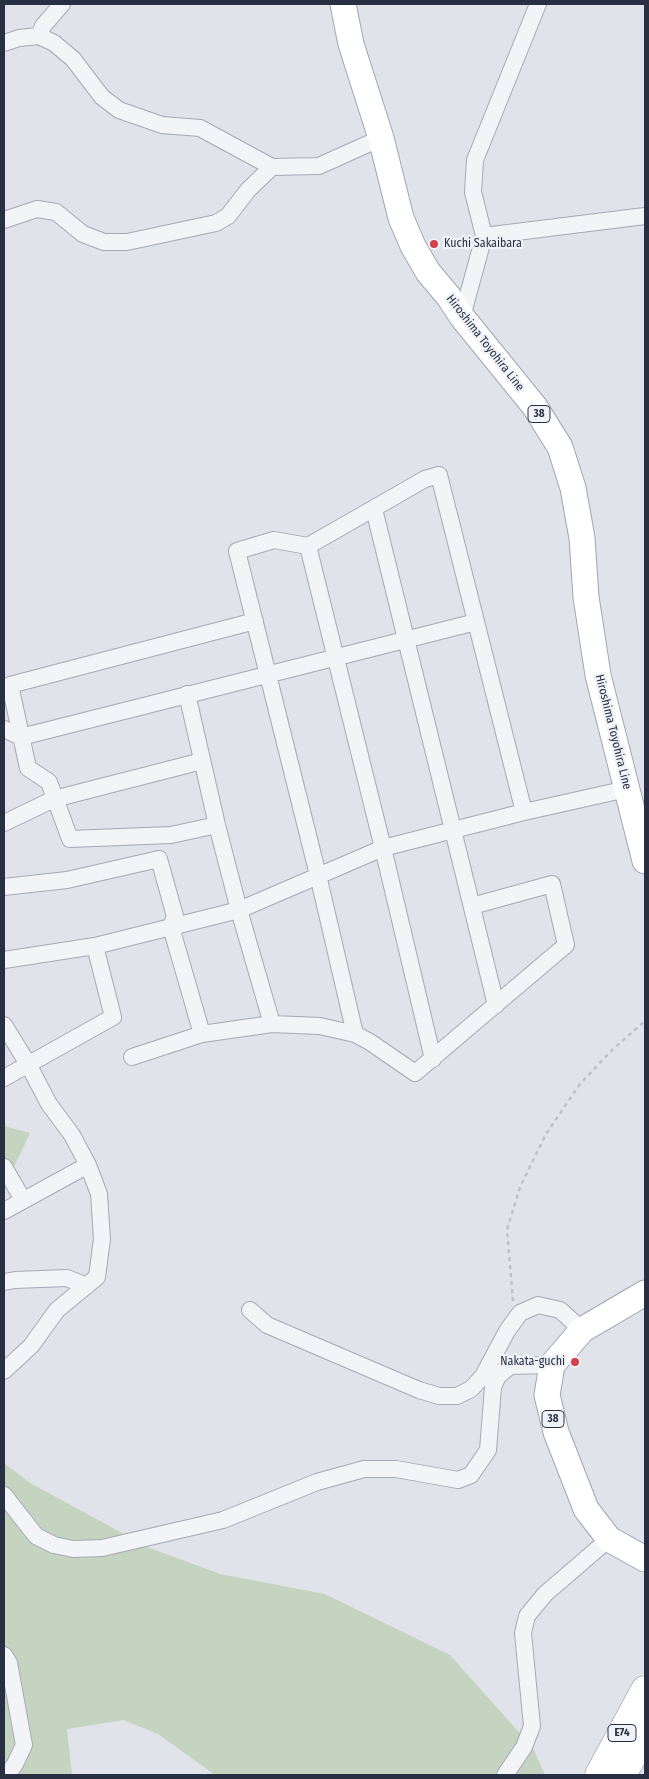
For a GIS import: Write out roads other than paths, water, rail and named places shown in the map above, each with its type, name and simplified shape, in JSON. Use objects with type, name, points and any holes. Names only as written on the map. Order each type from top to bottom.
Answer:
[{"type":"highway","name":"E74","points":[[598,1775],[645,1690]]},
{"type":"highway","name":"E74","points":[[622,1775],[645,1734]]},
{"type":"main road","name":"Hiroshima Toyohira Line","points":[[343,4],[351,44],[381,138],[401,218],[412,246],[428,272],[449,297],[462,317],[535,406],[560,447],[573,488],[582,538],[586,597],[598,675],[645,861]]},
{"type":"main road","points":[[552,1365],[582,1330],[645,1293]]},
{"type":"main road","name":"38","points":[[552,1365],[547,1395],[556,1432],[586,1509],[609,1540],[645,1559]]},
{"type":"street","points":[[39,36],[43,26],[62,4]]},
{"type":"street","points":[[462,317],[484,236],[473,192],[475,160],[538,4]]},
{"type":"street","points":[[4,43],[19,38],[39,36],[54,42],[73,59],[102,97],[119,110],[162,125],[200,128],[272,167],[319,166],[381,138]]},
{"type":"street","points":[[4,220],[37,209],[56,212],[83,234],[104,242],[127,242],[216,223],[228,216],[248,190],[272,167]]},
{"type":"street","points":[[484,236],[645,216]]},
{"type":"street","points":[[355,1034],[318,875],[237,551],[274,540],[308,546],[425,480],[439,475],[524,812]]},
{"type":"street","points":[[374,509],[496,1004]]},
{"type":"street","points":[[308,546],[433,1059]]},
{"type":"street","points":[[217,825],[171,835],[70,839],[49,782],[28,768],[10,684],[255,621]]},
{"type":"street","points":[[4,741],[476,622]]},
{"type":"street","points":[[187,694],[217,825],[272,1024]]},
{"type":"street","points":[[4,729],[21,737]]},
{"type":"street","points":[[4,823],[54,799],[202,761]]},
{"type":"street","points":[[4,960],[96,946],[239,910],[383,848],[524,812],[627,789]]},
{"type":"street","points":[[4,887],[67,880],[159,859],[175,916],[171,927],[202,1034]]},
{"type":"street","points":[[132,1057],[202,1034],[272,1024],[320,1026],[355,1034],[415,1073],[566,945],[552,884],[472,906]]},
{"type":"street","points":[[4,1078],[112,1017],[96,946]]},
{"type":"street","points":[[4,1025],[28,1064],[49,1104],[72,1135],[88,1166],[99,1194],[102,1239],[97,1277],[57,1310],[30,1346],[4,1371]]},
{"type":"street","points":[[4,1211],[88,1166]]},
{"type":"street","points":[[4,1167],[23,1200]]},
{"type":"street","points":[[4,1282],[67,1278],[87,1286]]},
{"type":"street","points":[[250,1310],[267,1324],[419,1390],[439,1396],[457,1396],[471,1389],[483,1376],[507,1331],[520,1313],[538,1305],[560,1310],[582,1330]]},
{"type":"street","points":[[4,1495],[36,1536],[54,1545],[73,1549],[102,1548],[222,1520],[316,1482],[364,1469],[396,1470],[458,1480],[471,1475],[488,1450],[493,1387],[498,1376],[510,1366],[552,1365]]},
{"type":"street","points":[[505,1775],[524,1747],[532,1726],[523,1633],[527,1616],[545,1594],[609,1540]]},
{"type":"street","points":[[4,1655],[9,1663],[24,1745],[15,1764],[7,1775]]},
{"type":"place","name":"Kuchi Sakaibara","points":[[434,244]]},
{"type":"place","name":"Nakata-guchi","points":[[575,1362]]}]
